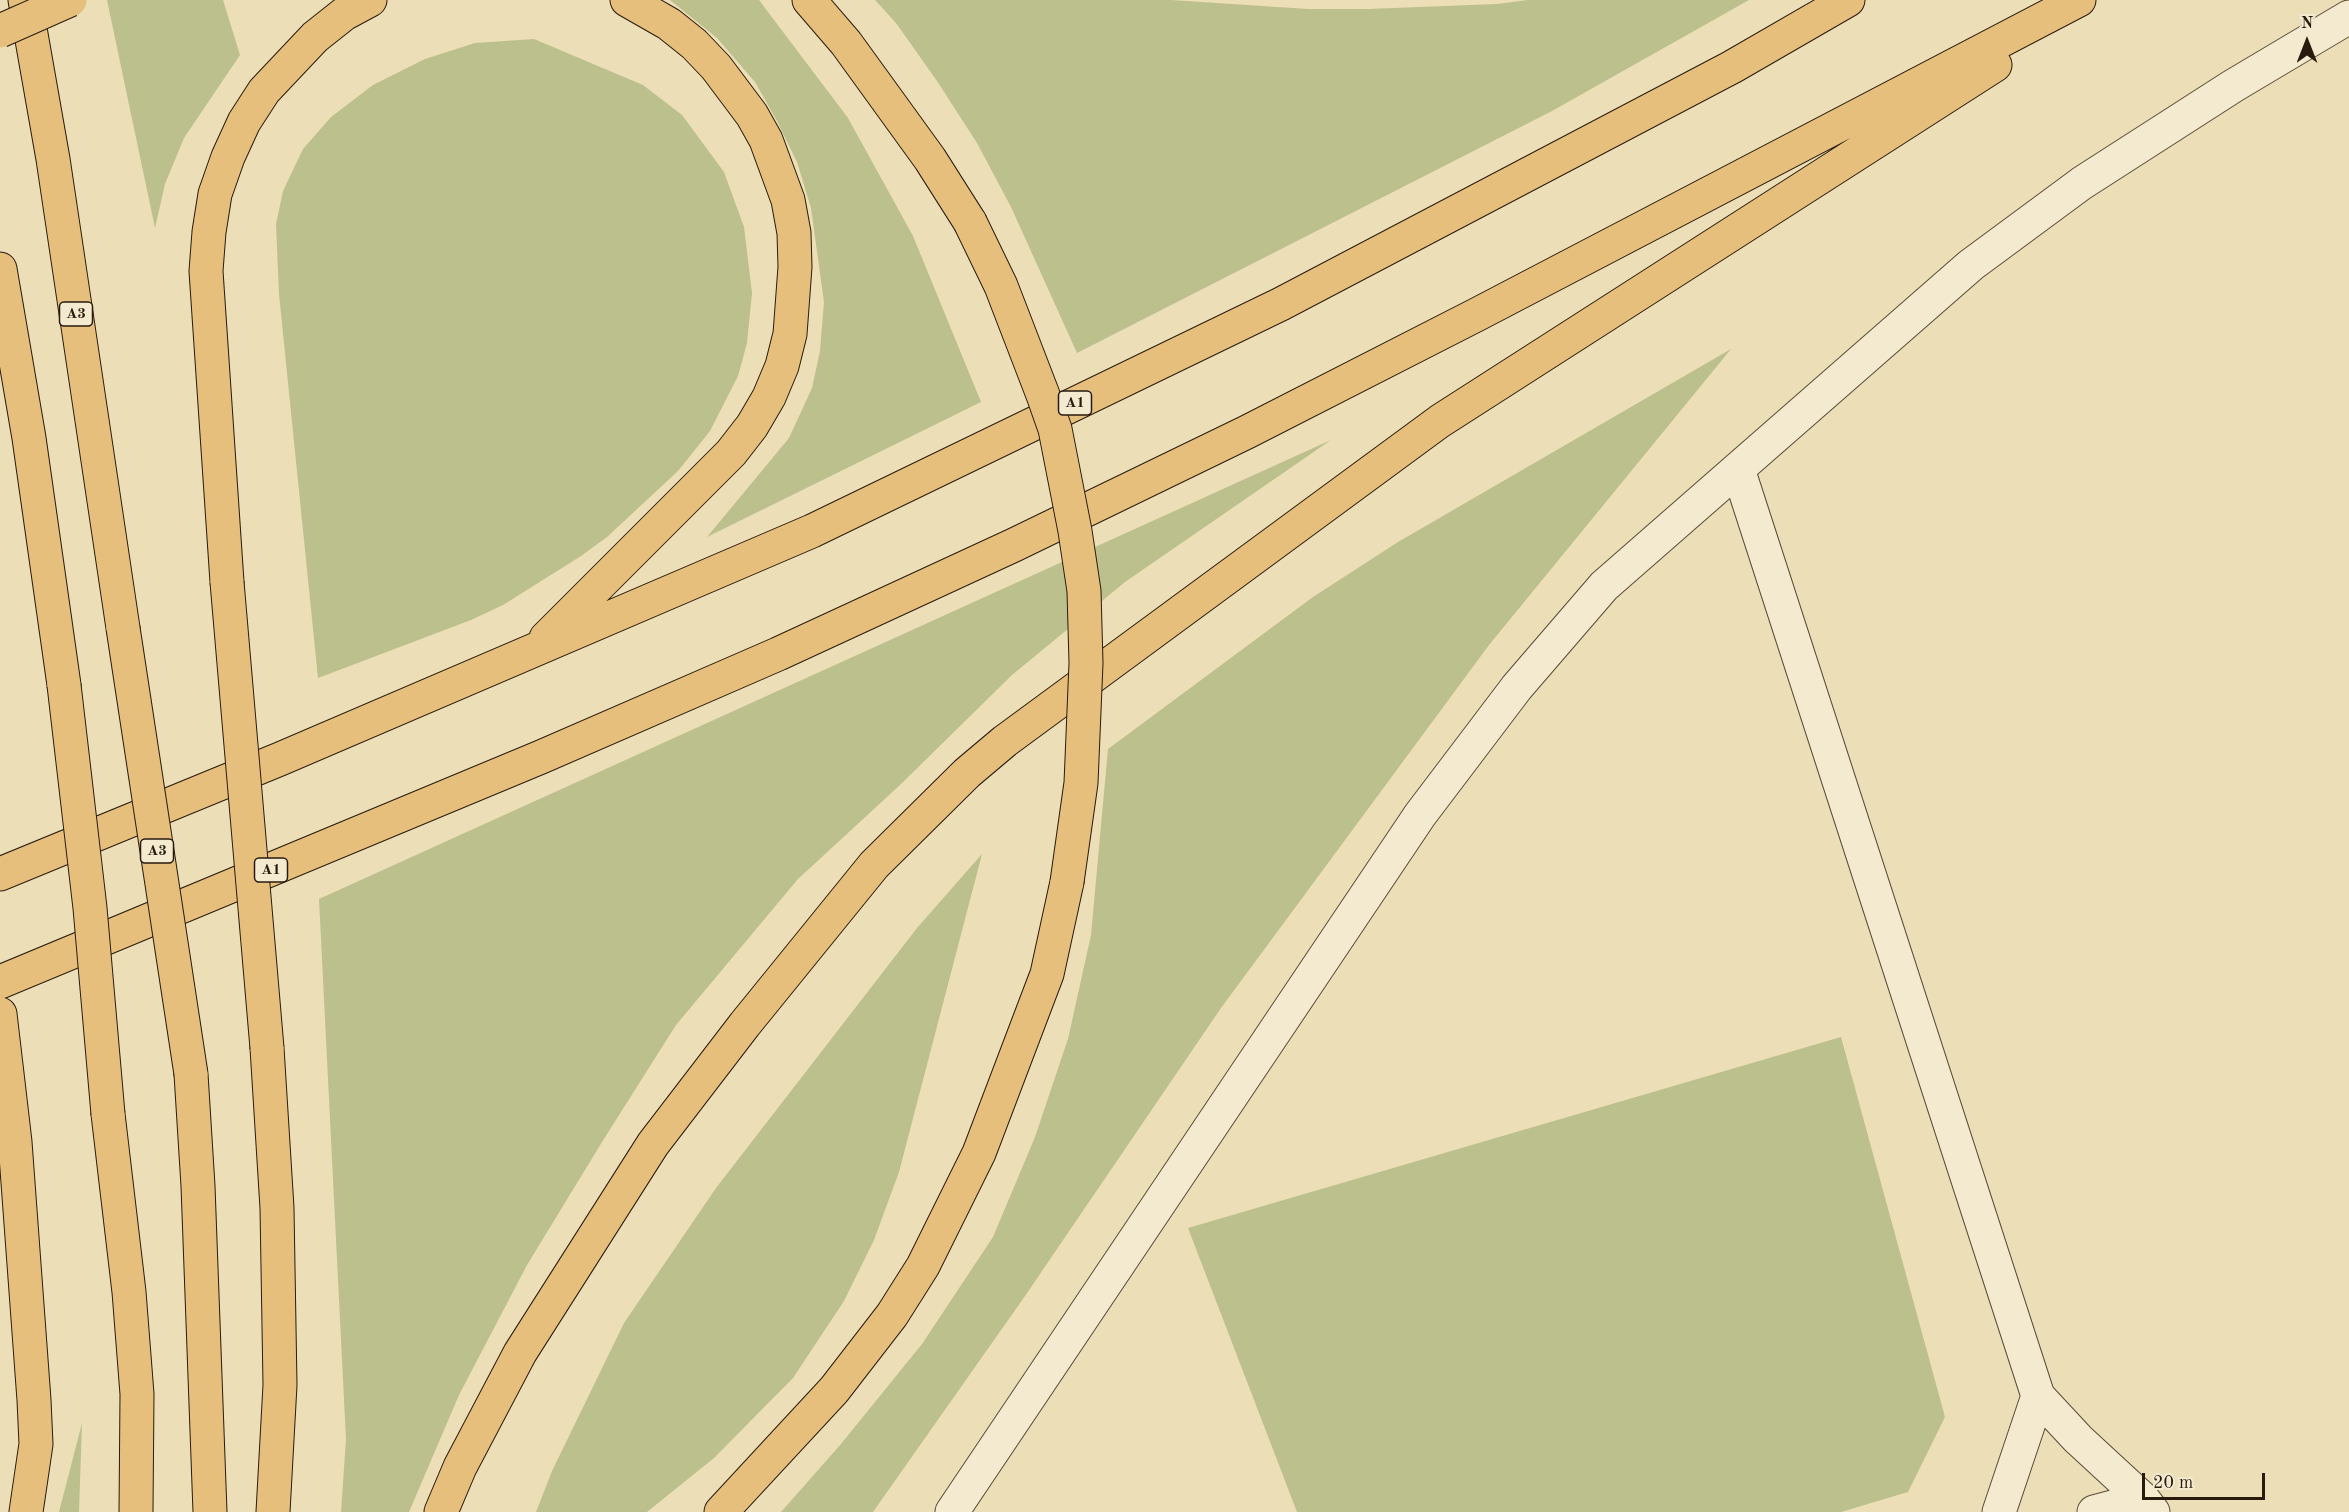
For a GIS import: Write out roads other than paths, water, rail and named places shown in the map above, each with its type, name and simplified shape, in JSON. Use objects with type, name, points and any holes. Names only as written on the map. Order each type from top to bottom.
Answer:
[{"type":"highway","name":"A3","points":[[25,0],[53,159],[191,1074],[200,1220],[210,1512]]},
{"type":"highway","points":[[0,31],[70,0]]},
{"type":"highway","points":[[273,1512],[279,1350],[274,1154],[227,582],[206,271],[208,232],[215,194],[228,157],[244,122],[264,91],[315,37],[345,14],[369,0]]},
{"type":"highway","points":[[534,650],[731,453],[752,426],[769,397],[782,366],[790,334],[795,267],[794,233],[785,189],[766,140],[752,115],[716,67],[694,44],[669,24],[627,0]]},
{"type":"highway","points":[[721,1512],[834,1390],[892,1315],[923,1266],[978,1153],[1047,974],[1067,882],[1081,783],[1086,663],[1084,591],[1055,429],[1001,286],[970,222],[930,159],[846,43],[809,0]]},
{"type":"highway","name":"A1","points":[[0,874],[812,531],[1281,304],[1732,67],[1848,0]]},
{"type":"highway","name":"A1","points":[[0,982],[552,753],[778,654],[1014,545],[1247,432],[1457,325],[2079,0]]},
{"type":"highway","points":[[441,1512],[460,1467],[520,1353],[653,1144],[745,1024],[874,865],[967,773],[1014,734],[1440,421],[2097,0]]},
{"type":"highway","points":[[0,269],[29,438],[64,686],[90,908],[108,1114],[129,1292],[138,1394],[136,1512]]},
{"type":"highway","points":[[0,1014],[15,1142],[36,1444],[26,1512]]},
{"type":"street","points":[[952,1512],[1420,815],[1517,687],[1604,586],[1971,265],[2082,183],[2233,86],[2349,17]]},
{"type":"street","points":[[1738,469],[2038,1396],[2078,1439],[2148,1505]]},
{"type":"street","points":[[1999,1512],[2038,1396]]},
{"type":"street","points":[[2094,1512],[2148,1505]]}]
